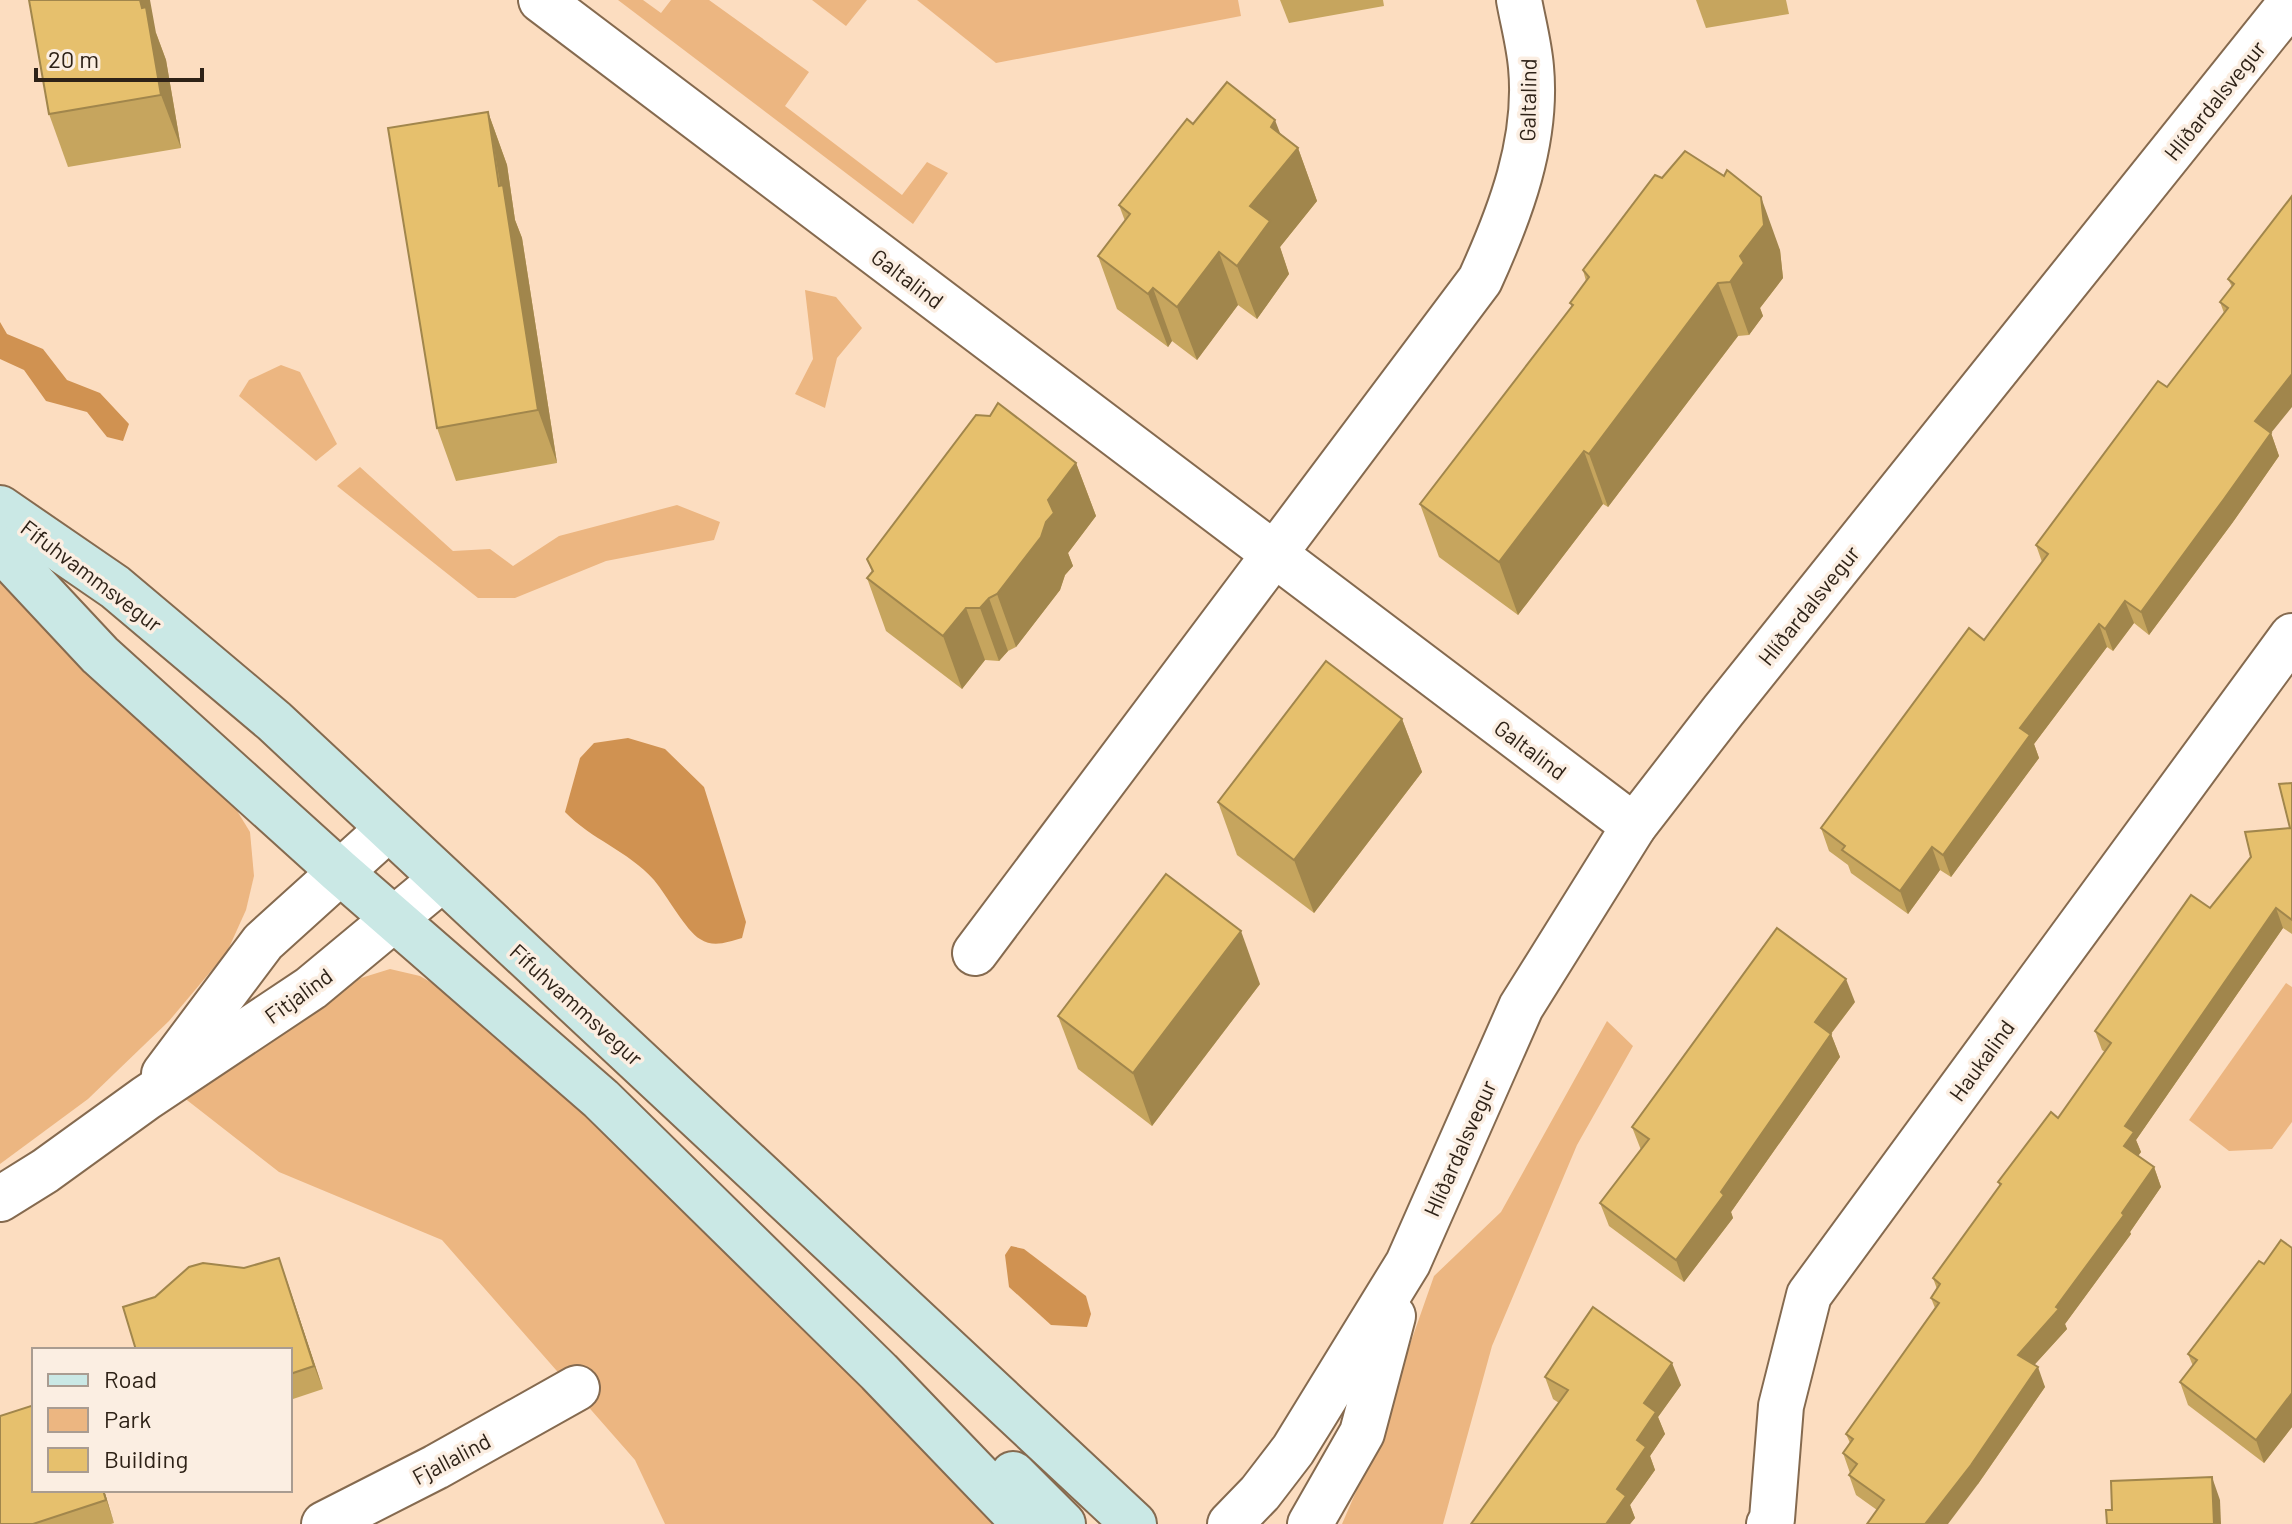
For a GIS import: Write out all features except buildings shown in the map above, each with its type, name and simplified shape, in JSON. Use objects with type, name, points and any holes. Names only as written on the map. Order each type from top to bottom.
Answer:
[{"type":"main road","name":"Fífuhvammsvegur","points":[[0,508],[115,587],[274,721],[441,880],[722,1136],[824,1238],[1134,1524]]},
{"type":"main road","name":"Fífuhvammsvegur","points":[[0,548],[100,655],[339,871],[601,1099],[879,1372],[1025,1524]]},
{"type":"main road","points":[[879,1372],[958,1419],[1063,1524]]},
{"type":"street","name":"Galtalind","points":[[541,0],[1634,826]]},
{"type":"street","name":"Galtalind","points":[[975,953],[1480,280],[1498,240],[1525,154],[1531,67],[1519,0]]},
{"type":"street","name":"Hlíðardalsvegur","points":[[1230,1524],[1260,1493],[1293,1450],[1408,1263],[1521,1007],[1634,826],[2282,5]]},
{"type":"street","name":"Haukalind","points":[[1769,1524],[1772,1519],[1781,1406],[1809,1295],[2292,636]]},
{"type":"street","name":"Fitjalind","points":[[146,1098],[263,942],[388,829]]},
{"type":"street","name":"Fitjalind","points":[[0,1199],[311,988],[441,880]]},
{"type":"street","name":"Hlíðardalsvegur","points":[[1310,1524],[1362,1433],[1408,1263]]},
{"type":"street","name":"Fjallalind","points":[[324,1524],[436,1467],[577,1388]]},
{"type":"green space","points":[[618,0],[643,0],[661,13],[671,0],[709,0],[809,72],[785,106],[902,195],[927,162],[948,173],[913,224]]},
{"type":"green space","points":[[812,0],[867,0],[846,26]]},
{"type":"green space","points":[[917,0],[1238,0],[1241,16],[996,63]]},
{"type":"green space","points":[[805,290],[836,297],[862,328],[837,358],[825,408],[795,394],[813,359]]},
{"type":"green space","points":[[281,365],[300,372],[337,444],[316,461],[239,396],[249,380]]},
{"type":"green space","points":[[360,467],[453,551],[490,549],[513,566],[559,536],[677,505],[720,522],[714,540],[606,561],[515,598],[478,598],[337,486]]},
{"type":"green space","points":[[0,577],[228,796],[250,832],[254,876],[246,910],[227,952],[169,1021],[88,1099],[0,1164]]},
{"type":"green space","points":[[390,969],[420,976],[454,996],[797,1309],[1007,1524],[665,1524],[635,1460],[442,1240],[279,1172],[183,1097],[361,978]]},
{"type":"green space","points":[[2286,983],[2292,987],[2292,1122],[2272,1149],[2229,1151],[2189,1120]]},
{"type":"green space","points":[[1607,1021],[1633,1046],[1577,1145],[1492,1346],[1443,1524],[1342,1524],[1368,1464],[1434,1276],[1501,1212]]},
{"type":"shaded area","points":[[0,322],[7,334],[43,349],[67,380],[100,393],[129,424],[123,441],[107,437],[87,412],[46,401],[24,370],[0,359]]},
{"type":"shaded area","points":[[628,738],[665,749],[704,787],[746,922],[742,938],[715,944],[694,935],[644,870],[565,812],[580,758],[594,743]]},
{"type":"shaded area","points":[[1011,1246],[1024,1249],[1086,1296],[1091,1314],[1087,1327],[1051,1325],[1009,1287],[1005,1255]]}]
